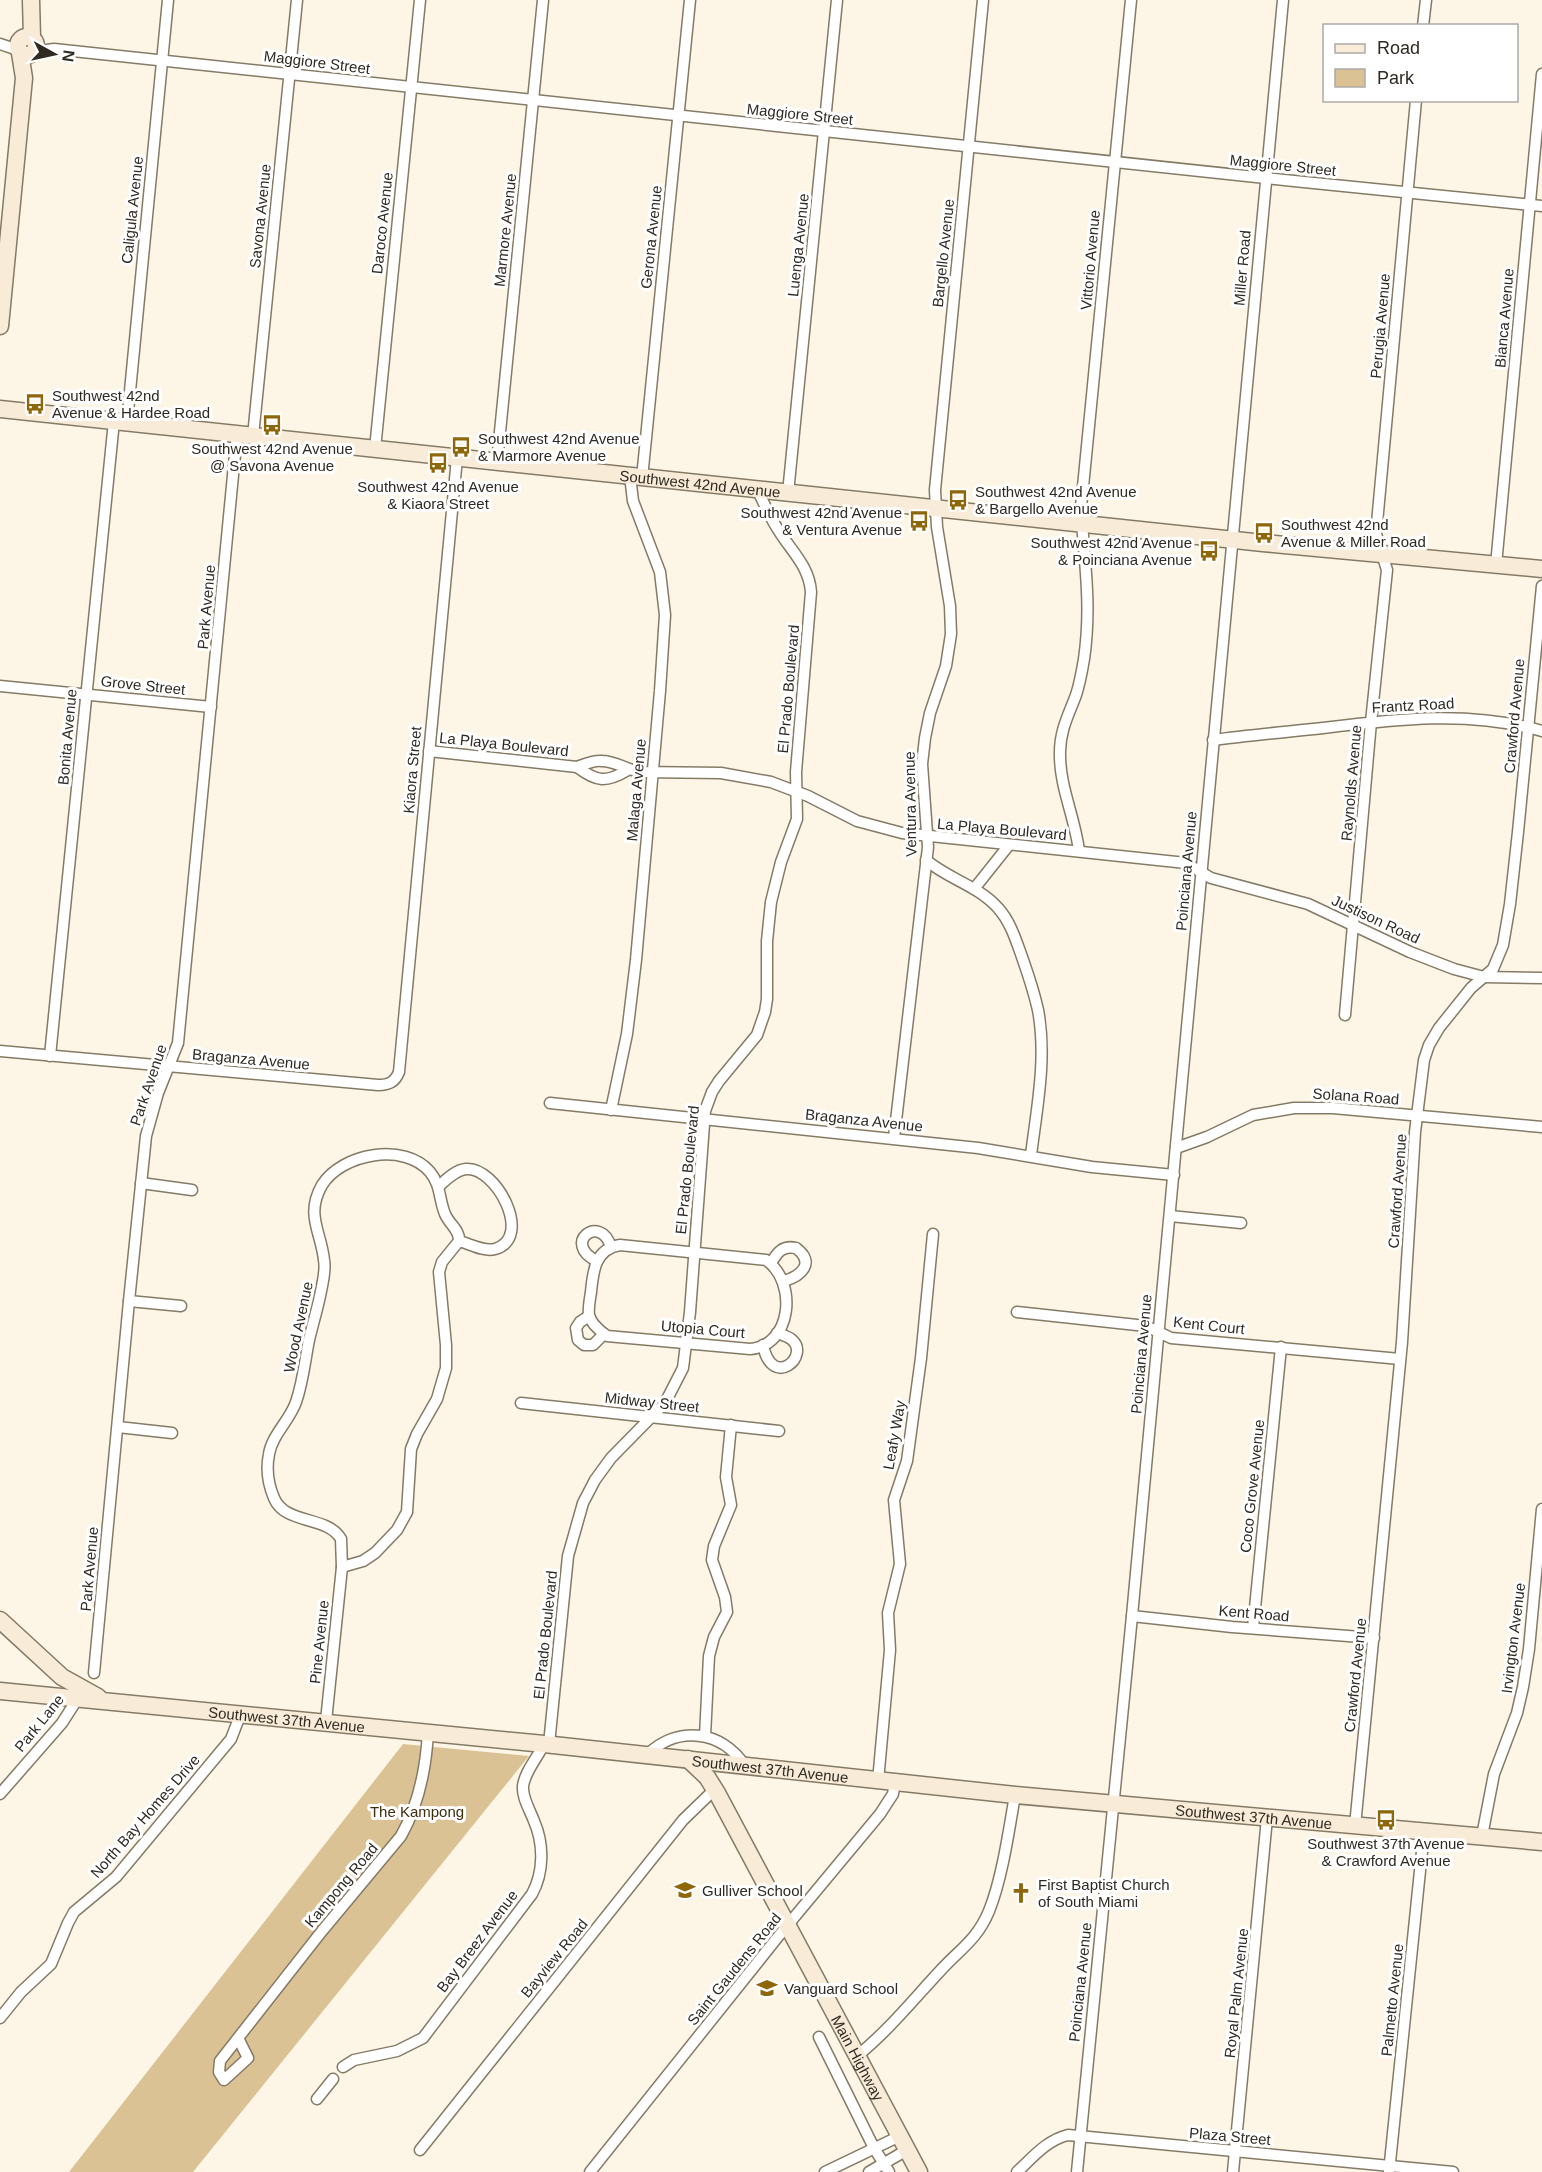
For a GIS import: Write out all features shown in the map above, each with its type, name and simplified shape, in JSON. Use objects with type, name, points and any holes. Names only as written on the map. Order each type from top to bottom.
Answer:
[{"type":"main road","points":[[0,326],[24,78],[27,76],[26,46],[31,5]]},
{"type":"main road","name":"Southwest 42nd Avenue","points":[[0,409],[1542,570]]},
{"type":"main road","points":[[0,1620],[62,1677],[105,1700]]},
{"type":"main road","name":"Southwest 37th Avenue","points":[[0,1690],[546,1744],[1015,1795],[1542,1842]]},
{"type":"main road","name":"Main Highway","points":[[688,1759],[704,1773],[715,1788],[919,2172]]},
{"type":"main road","points":[[715,1788],[718,1776],[738,1765]]},
{"type":"street","name":"Caligula Avenue","points":[[120,422],[168,0]]},
{"type":"street","name":"Savona Avenue","points":[[245,435],[297,0]]},
{"type":"street","name":"Daroco Avenue","points":[[375,449],[420,0]]},
{"type":"street","name":"Marmore Avenue","points":[[497,462],[543,0]]},
{"type":"street","name":"Gerona Avenue","points":[[636,477],[690,0]]},
{"type":"street","name":"Luenga Avenue","points":[[788,492],[837,0]]},
{"type":"street","name":"Bargello Avenue","points":[[936,508],[935,490],[983,0]]},
{"type":"street","name":"Vittorio Avenue","points":[[1078,851],[1076,828],[1062,777],[1060,749],[1066,718],[1076,696],[1082,672],[1088,631],[1089,592],[1081,507],[1131,0]]},
{"type":"street","name":"Miller Road","points":[[1232,539],[1283,0]]},
{"type":"street","points":[[1423,24],[1426,0]]},
{"type":"street","name":"Maggiore Street","points":[[0,43],[52,46],[54,49],[411,88],[1542,206]]},
{"type":"street","name":"Bianca Avenue","points":[[1496,565],[1542,74]]},
{"type":"street","name":"Perugia Avenue","points":[[1381,554],[1376,534],[1416,102]]},
{"type":"street","name":"Bonita Avenue","points":[[50,1056],[86,695],[120,422]]},
{"type":"street","name":"Park Avenue","points":[[94,1673],[148,1124],[178,1043],[212,707],[245,435]]},
{"type":"street","name":"Kiaora Street","points":[[392,1083],[399,1072],[457,458]]},
{"type":"street","name":"Malaga Avenue","points":[[611,1110],[628,1026],[653,772],[665,603],[660,572],[633,501],[636,477]]},
{"type":"street","name":"El Prado Boulevard","points":[[546,1744],[563,1595],[573,1533],[583,1503],[595,1480],[615,1453],[665,1403],[678,1382],[687,1343],[705,1111],[712,1092],[725,1072],[757,1035],[765,1012],[769,912],[778,874],[797,819],[796,772],[811,586],[805,567],[777,529],[757,489]]},
{"type":"street","name":"Ventura Avenue","points":[[894,1138],[928,837],[923,775],[924,746],[930,713],[947,659],[951,627],[936,508]]},
{"type":"street","name":"Poinciana Avenue","points":[[1077,2172],[1174,1175],[1232,539]]},
{"type":"street","name":"Raynolds Avenue","points":[[1345,1015],[1387,570],[1381,554]]},
{"type":"street","name":"Crawford Avenue","points":[[1355,1826],[1400,1359],[1417,1116],[1424,1060],[1431,1040],[1457,1004],[1496,963],[1506,928],[1542,586]]},
{"type":"street","name":"Grove Street","points":[[0,686],[212,707]]},
{"type":"street","name":"Frantz Road","points":[[1213,740],[1371,722],[1459,717],[1497,720],[1542,731]]},
{"type":"street","name":"La Playa Boulevard","points":[[429,751],[577,767],[599,760],[628,770],[733,775],[771,782],[796,791],[845,816],[872,826],[902,833],[1186,863],[1201,872]]},
{"type":"street","name":"La Playa Boulevard","points":[[577,767],[592,777],[603,780],[615,778],[628,770]]},
{"type":"street","points":[[974,889],[1009,845]]},
{"type":"street","points":[[926,860],[974,889],[998,908],[1008,923],[1026,970],[1038,1010],[1041,1062],[1031,1155]]},
{"type":"street","name":"Justison Road","points":[[1201,872],[1227,883],[1308,904],[1422,957],[1464,972],[1485,977],[1542,978]]},
{"type":"street","name":"Braganza Avenue","points":[[0,1051],[378,1085],[392,1083]]},
{"type":"street","name":"Braganza Avenue","points":[[550,1103],[894,1138],[1031,1155],[1092,1167],[1174,1175]]},
{"type":"street","name":"Solana Road","points":[[1176,1149],[1207,1137],[1244,1118],[1279,1109],[1333,1108],[1542,1127]]},
{"type":"street","name":"Wood Avenue","points":[[342,1567],[342,1543],[339,1536],[325,1526],[280,1509],[273,1496],[267,1471],[270,1449],[296,1402],[321,1292],[324,1260],[315,1227],[315,1206],[321,1188],[334,1173],[346,1165],[370,1157],[394,1155],[411,1158],[425,1167],[439,1186],[444,1213],[459,1234],[459,1241]]},
{"type":"street","points":[[342,1567],[363,1561],[375,1552],[397,1530],[407,1512],[411,1449],[437,1399],[446,1368],[439,1272],[445,1258],[459,1241],[488,1250],[500,1247],[511,1235],[512,1225],[509,1212],[499,1191],[490,1179],[474,1170],[458,1171],[439,1186]]},
{"type":"street","points":[[141,1183],[192,1190]]},
{"type":"street","points":[[1170,1216],[1241,1223]]},
{"type":"street","points":[[597,1261],[582,1250],[581,1244],[584,1236],[590,1232],[600,1232],[608,1238],[611,1247]]},
{"type":"street","name":"Leafy Way","points":[[878,1781],[890,1650],[888,1613],[900,1564],[894,1500],[907,1461],[922,1351],[924,1310],[933,1234]]},
{"type":"street","points":[[589,1316],[576,1328],[578,1340],[584,1345],[593,1345],[603,1334],[589,1316],[593,1273],[597,1261],[611,1247],[626,1246],[762,1259],[771,1263],[784,1281],[787,1303],[777,1333],[792,1340],[796,1346],[796,1358],[791,1364],[780,1368],[773,1366],[766,1358],[763,1345]]},
{"type":"street","points":[[771,1263],[783,1248],[796,1248],[803,1254],[805,1262],[802,1272],[795,1278],[784,1281]]},
{"type":"street","points":[[129,1301],[181,1306]]},
{"type":"street","name":"Kent Court","points":[[1017,1312],[1034,1312],[1146,1326],[1171,1338],[1400,1359]]},
{"type":"street","name":"Utopia Court","points":[[603,1334],[614,1338],[755,1349],[777,1333]]},
{"type":"street","name":"Coco Grove Avenue","points":[[1253,1628],[1281,1347]]},
{"type":"street","name":"Midway Street","points":[[521,1403],[779,1431]]},
{"type":"street","points":[[705,1736],[709,1656],[714,1636],[727,1612],[725,1597],[712,1560],[714,1546],[731,1505],[726,1477],[731,1425]]},
{"type":"street","points":[[118,1427],[172,1433]]},
{"type":"street","name":"Irvington Avenue","points":[[1482,1836],[1494,1774],[1517,1713],[1523,1687],[1529,1649],[1542,1509]]},
{"type":"street","name":"Pine Avenue","points":[[326,1722],[342,1567]]},
{"type":"street","name":"Kent Road","points":[[1132,1616],[1374,1638]]},
{"type":"street","name":"Park Lane","points":[[0,1794],[62,1723],[78,1698]]},
{"type":"street","name":"North Bay Homes Drive","points":[[0,2018],[21,1992],[51,1964],[75,1912],[116,1877],[231,1739],[241,1713]]},
{"type":"street","name":"Kampong Road","points":[[238,2038],[322,1931],[401,1836],[419,1793],[425,1765],[428,1732]]},
{"type":"street","points":[[647,1755],[660,1743],[669,1739],[705,1736],[728,1745],[736,1752],[738,1765]]},
{"type":"street","name":"Bay Breez Avenue","points":[[343,2067],[354,2060],[398,2051],[423,2038],[532,1894],[540,1873],[541,1851],[538,1829],[526,1804],[523,1787],[526,1776],[546,1744]]},
{"type":"street","name":"Saint Gaudens Road","points":[[590,2172],[880,1814],[893,1794],[895,1782]]},
{"type":"street","name":"Bayview Road","points":[[420,2150],[683,1820],[715,1788]]},
{"type":"street","points":[[857,2056],[883,2032],[979,1930],[993,1899],[1015,1795]]},
{"type":"street","name":"Royal Palm Avenue","points":[[1233,2172],[1267,1818]]},
{"type":"street","name":"Palmetto Avenue","points":[[1389,2169],[1424,1832]]},
{"type":"street","points":[[819,2037],[886,2168]]},
{"type":"street","points":[[317,2099],[333,2079]]},
{"type":"street","name":"Plaza Street","points":[[1017,2172],[1044,2146],[1068,2135],[1389,2169],[1453,2172]]},
{"type":"street","points":[[825,2172],[874,2148],[903,2143]]},
{"type":"street","points":[[869,2172],[886,2168],[903,2143]]},
{"type":"green space","name":"The Kampong","points":[[403,1744],[529,1756],[193,2172],[69,2172]]},
{"type":"place","name":"Southwest 42nd Avenue & Hardee Road","points":[[35,404]]},
{"type":"place","name":"Southwest 42nd Avenue @ Savona Avenue","points":[[272,425]]},
{"type":"place","name":"Southwest 42nd Avenue & Marmore Avenue","points":[[461,447]]},
{"type":"place","name":"Southwest 42nd Avenue & Kiaora Street","points":[[438,463]]},
{"type":"place","name":"Southwest 42nd Avenue & Bargello Avenue","points":[[958,500]]},
{"type":"place","name":"Southwest 42nd Avenue & Ventura Avenue","points":[[919,521]]},
{"type":"place","name":"Southwest 42nd Avenue & Miller Road","points":[[1264,533]]},
{"type":"place","name":"Southwest 42nd Avenue & Poinciana Avenue","points":[[1209,551]]},
{"type":"place","name":"Southwest 37th Avenue & Crawford Avenue","points":[[1386,1820]]},
{"type":"place","name":"Gulliver School","points":[[685,1890]]},
{"type":"place","name":"First Baptist Church of South Miami","points":[[1021,1893]]},
{"type":"place","name":"Vanguard School","points":[[767,1988]]}]
